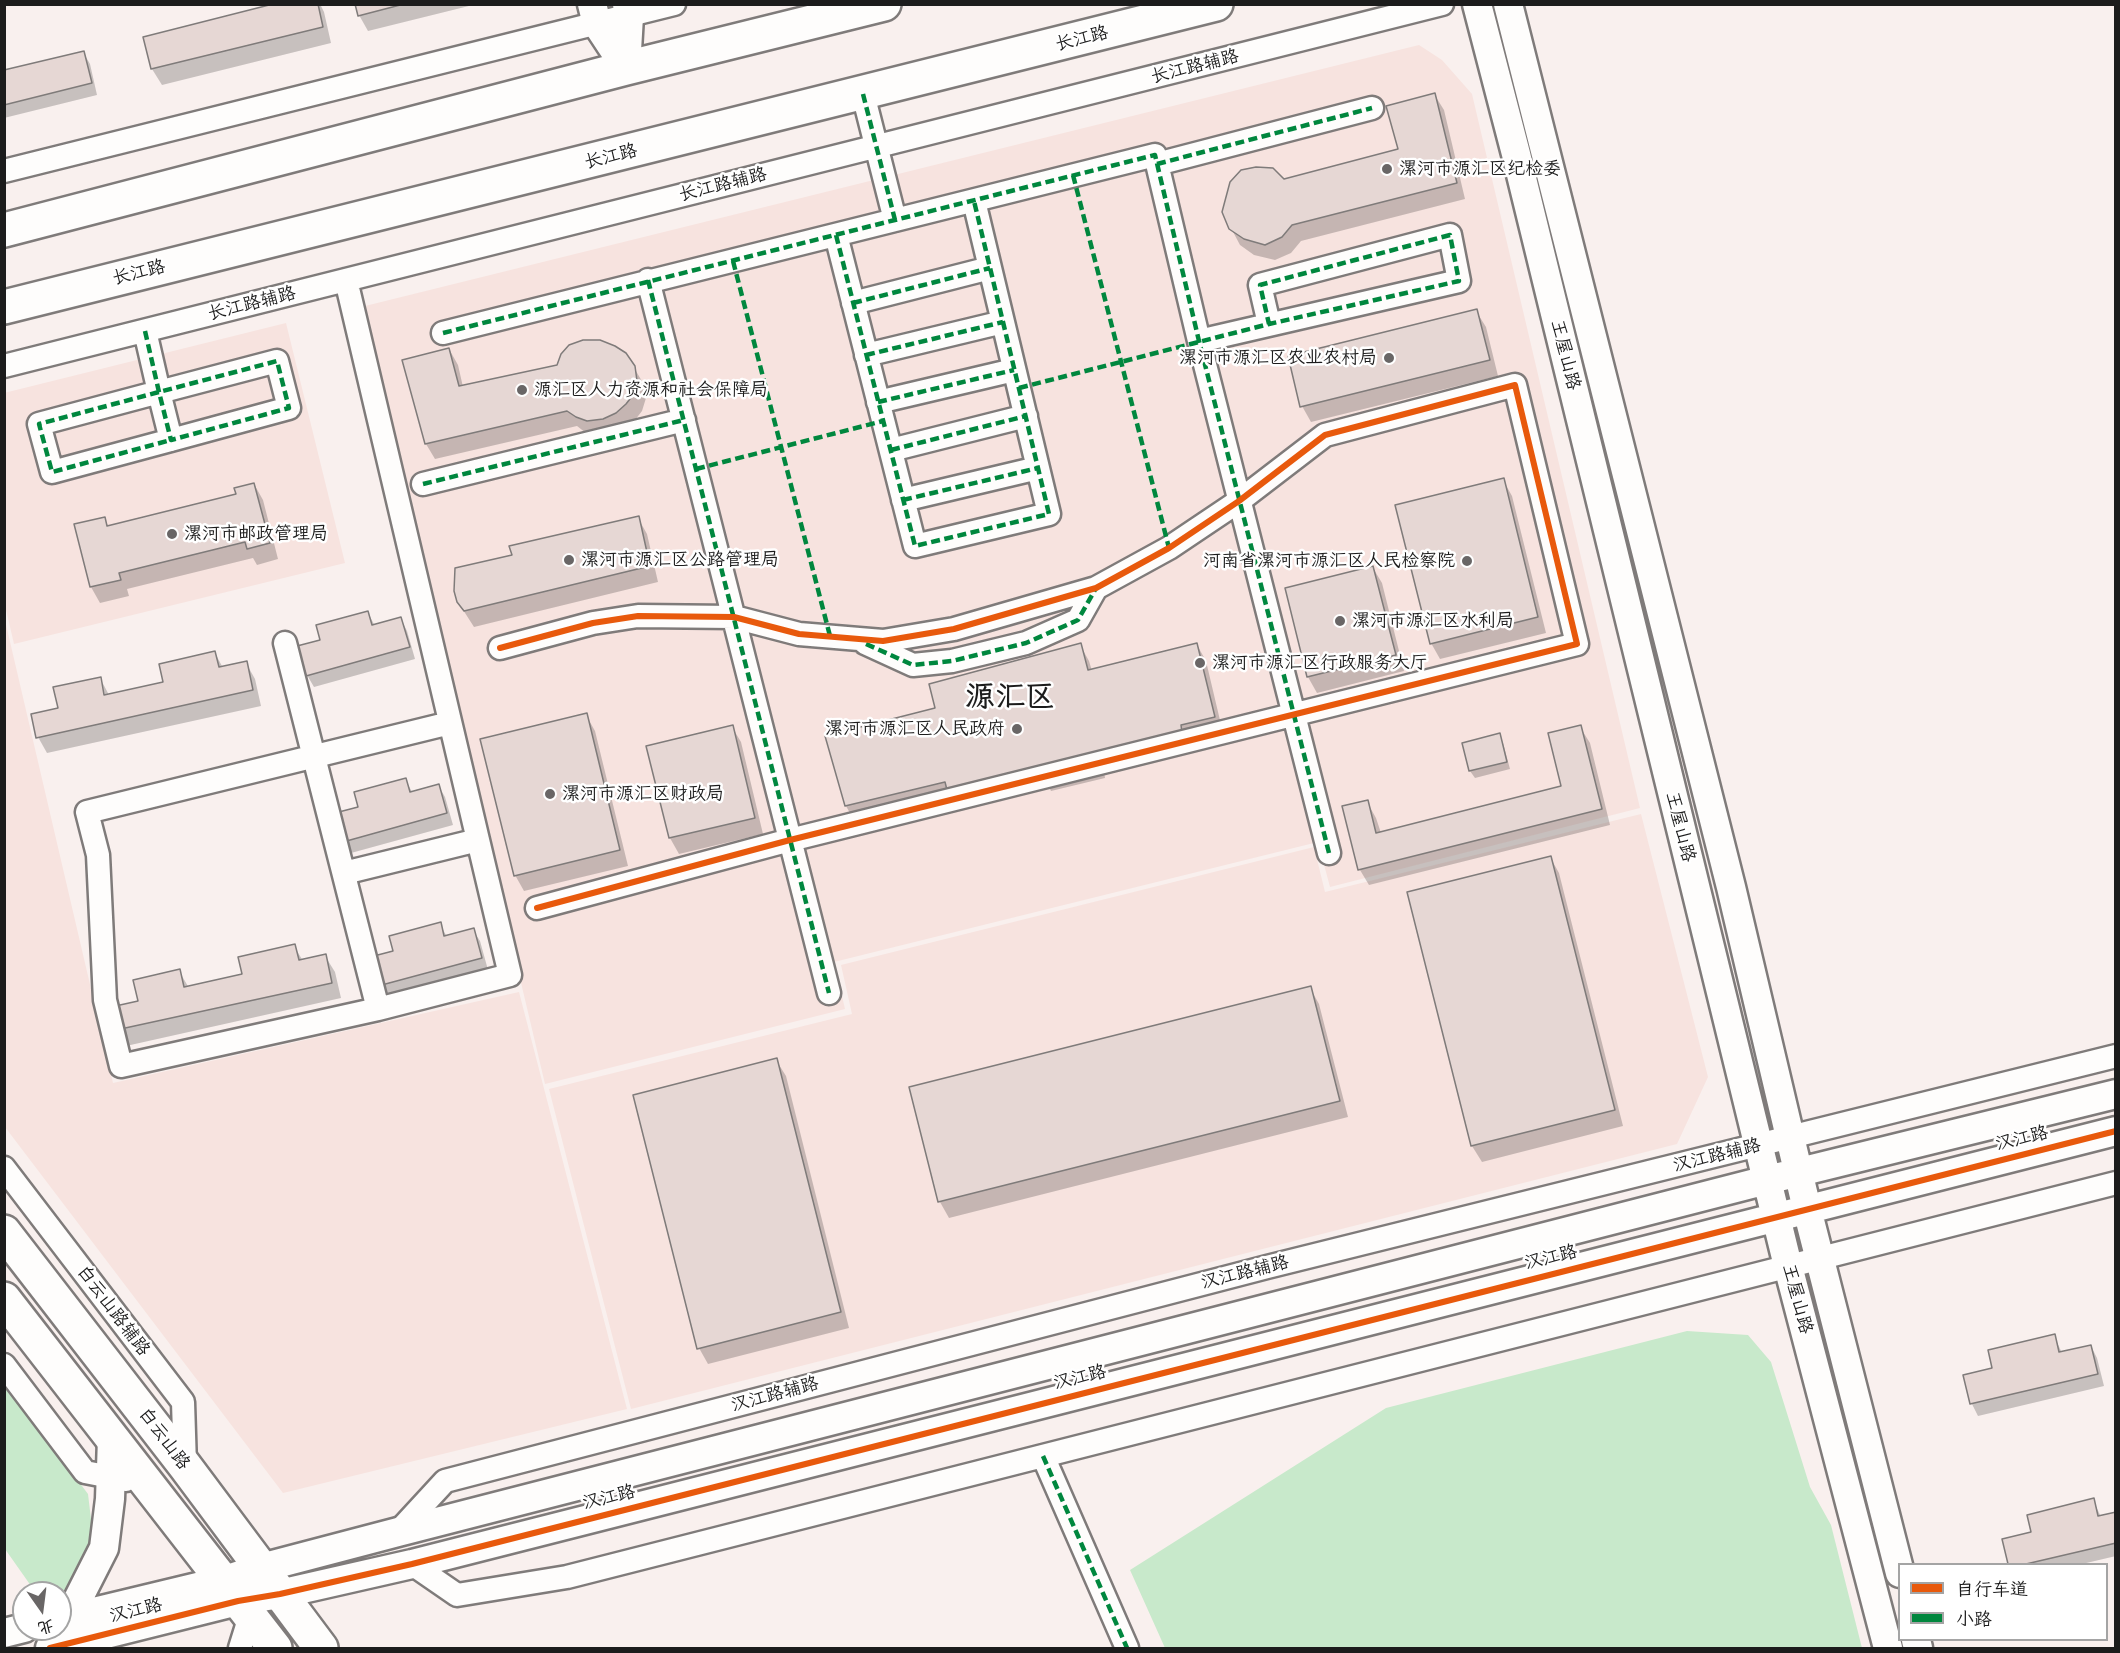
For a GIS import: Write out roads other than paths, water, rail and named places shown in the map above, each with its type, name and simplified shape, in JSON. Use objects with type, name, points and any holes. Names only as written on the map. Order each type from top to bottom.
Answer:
[{"type":"main road","points":[[4,230],[626,68],[884,4]]},
{"type":"main road","name":"长江路","points":[[4,307],[1216,4]]},
{"type":"main road","name":"白云山路","points":[[4,1232],[185,1466],[321,1648]]},
{"type":"main road","points":[[4,1299],[275,1648]]},
{"type":"street","points":[[4,171],[595,14],[674,4]]},
{"type":"street","name":"长江路辅路","points":[[4,366],[1442,4]]},
{"type":"street","name":"王屋山路","points":[[1477,4],[1522,177],[1758,1146],[1888,1648]]},
{"type":"street","name":"王屋山路","points":[[1508,4],[1731,887],[1807,1209],[1898,1570]]},
{"type":"street","points":[[626,68],[628,10]]},
{"type":"street","points":[[595,14],[626,68]]},
{"type":"street","points":[[863,94],[895,220]]},
{"type":"street","points":[[1157,164],[1372,108]]},
{"type":"street","points":[[443,333],[1155,155],[1199,341],[1329,853]]},
{"type":"street","points":[[836,235],[915,546],[1049,514],[974,201]]},
{"type":"street","points":[[1199,341],[1458,281],[1450,235],[1260,285],[1269,324]]},
{"type":"street","points":[[853,303],[990,268]]},
{"type":"street","points":[[346,280],[510,975],[378,1009],[121,1066],[105,1000],[98,855],[87,812],[450,723]]},
{"type":"street","points":[[648,280],[829,993]]},
{"type":"street","points":[[866,355],[1003,322]]},
{"type":"street","points":[[145,331],[171,440]]},
{"type":"street","points":[[277,361],[289,408],[171,440],[52,472],[39,424],[277,361]]},
{"type":"street","points":[[878,402],[1014,369]]},
{"type":"street","points":[[500,648],[592,623],[638,616],[734,617],[799,634],[883,641],[954,629],[1096,588],[1169,548],[1239,501],[1325,435],[1515,385],[1577,644],[790,840],[537,908]]},
{"type":"street","points":[[891,450],[1026,416]]},
{"type":"street","points":[[423,484],[684,420]]},
{"type":"street","points":[[903,500],[1038,468]]},
{"type":"street","points":[[855,639],[913,665],[952,661],[1026,643],[1078,620],[1096,588]]},
{"type":"street","points":[[285,643],[378,1009]]},
{"type":"street","points":[[344,873],[478,840]]},
{"type":"street","name":"汉江路辅路","points":[[398,1532],[445,1480],[1267,1267],[2115,1056]]},
{"type":"street","name":"汉江路","points":[[50,1648],[237,1599],[261,1568],[1767,1180],[2115,1094]]},
{"type":"street","name":"汉江路","points":[[72,1618],[280,1594],[411,1564],[2115,1131]]},
{"type":"street","name":"白云山路辅路","points":[[4,1168],[183,1402],[185,1466]]},
{"type":"street","points":[[411,1564],[457,1595],[567,1577],[2115,1184]]},
{"type":"street","points":[[4,1365],[85,1472],[146,1482]]},
{"type":"street","points":[[72,1606],[104,1548],[111,1478],[112,1438]]},
{"type":"street","points":[[1043,1456],[1127,1648]]},
{"type":"street","points":[[237,1599],[240,1648]]},
{"type":"place","name":"漯河市源汇区纪检委","points":[[1387,169]]},
{"type":"place","name":"漯河市源汇区农业农村局","points":[[1389,358]]},
{"type":"place","name":"源汇区人力资源和社会保障局","points":[[522,390]]},
{"type":"place","name":"漯河市邮政管理局","points":[[172,534]]},
{"type":"place","name":"漯河市源汇区公路管理局","points":[[569,560]]},
{"type":"place","name":"河南省漯河市源汇区人民检察院","points":[[1467,561]]},
{"type":"place","name":"漯河市源汇区水利局","points":[[1340,621]]},
{"type":"place","name":"漯河市源汇区行政服务大厅","points":[[1200,663]]},
{"type":"place","name":"漯河市源汇区人民政府","points":[[1017,729]]},
{"type":"place","name":"漯河市源汇区财政局","points":[[550,794]]},
{"type":"district","name":"源汇区","points":[[1010,698]]}]
